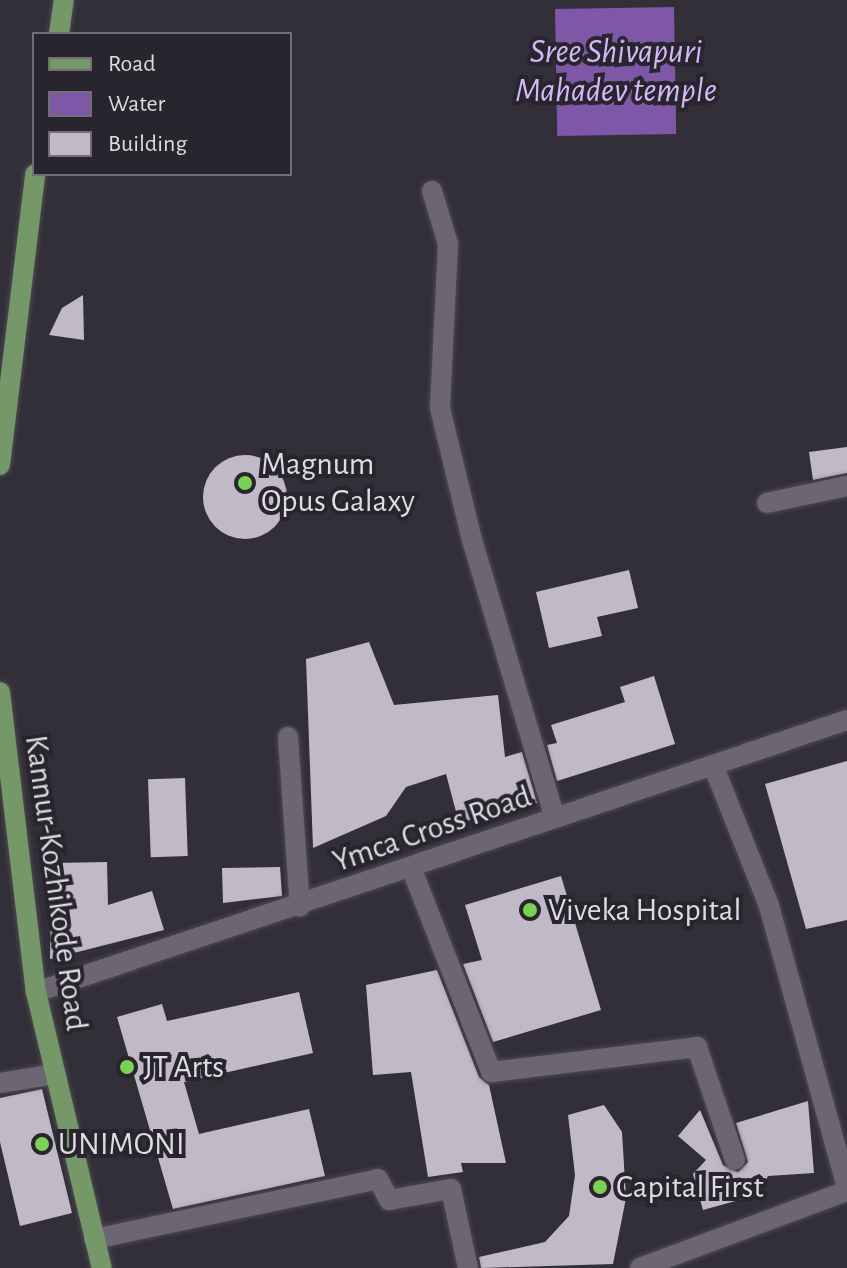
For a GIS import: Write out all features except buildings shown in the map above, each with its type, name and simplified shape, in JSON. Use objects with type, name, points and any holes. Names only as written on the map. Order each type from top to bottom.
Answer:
[{"type":"main road","points":[[59,32],[64,0]]},
{"type":"main road","points":[[0,465],[3,410],[35,176]]},
{"type":"main road","name":"Kannur-Kozhikode Road","points":[[0,692],[36,992],[102,1268]]},
{"type":"street","points":[[432,191],[448,244],[440,408],[472,540],[555,818]]},
{"type":"street","points":[[767,503],[847,486]]},
{"type":"street","name":"Ymca Cross Road","points":[[36,992],[412,870],[555,818],[847,720]]},
{"type":"street","points":[[288,737],[300,907]]},
{"type":"street","points":[[640,1268],[847,1189],[769,906],[713,765]]},
{"type":"street","points":[[412,870],[491,1072],[697,1047],[735,1160]]},
{"type":"street","points":[[0,1083],[55,1074]]},
{"type":"street","points":[[94,1239],[378,1179],[389,1200],[451,1189],[468,1268]]},
{"type":"water","name":"Sree Shivapuri Mahadev temple","points":[[674,7],[676,134],[557,136],[555,9]]},
{"type":"place","name":"Magnum Opus Galaxy","points":[[245,483]]},
{"type":"place","name":"Viveka Hospital","points":[[530,910]]},
{"type":"place","name":"JT Arts","points":[[127,1067]]},
{"type":"place","name":"UNIMONI","points":[[42,1144]]},
{"type":"place","name":"Capital First","points":[[600,1187]]}]
